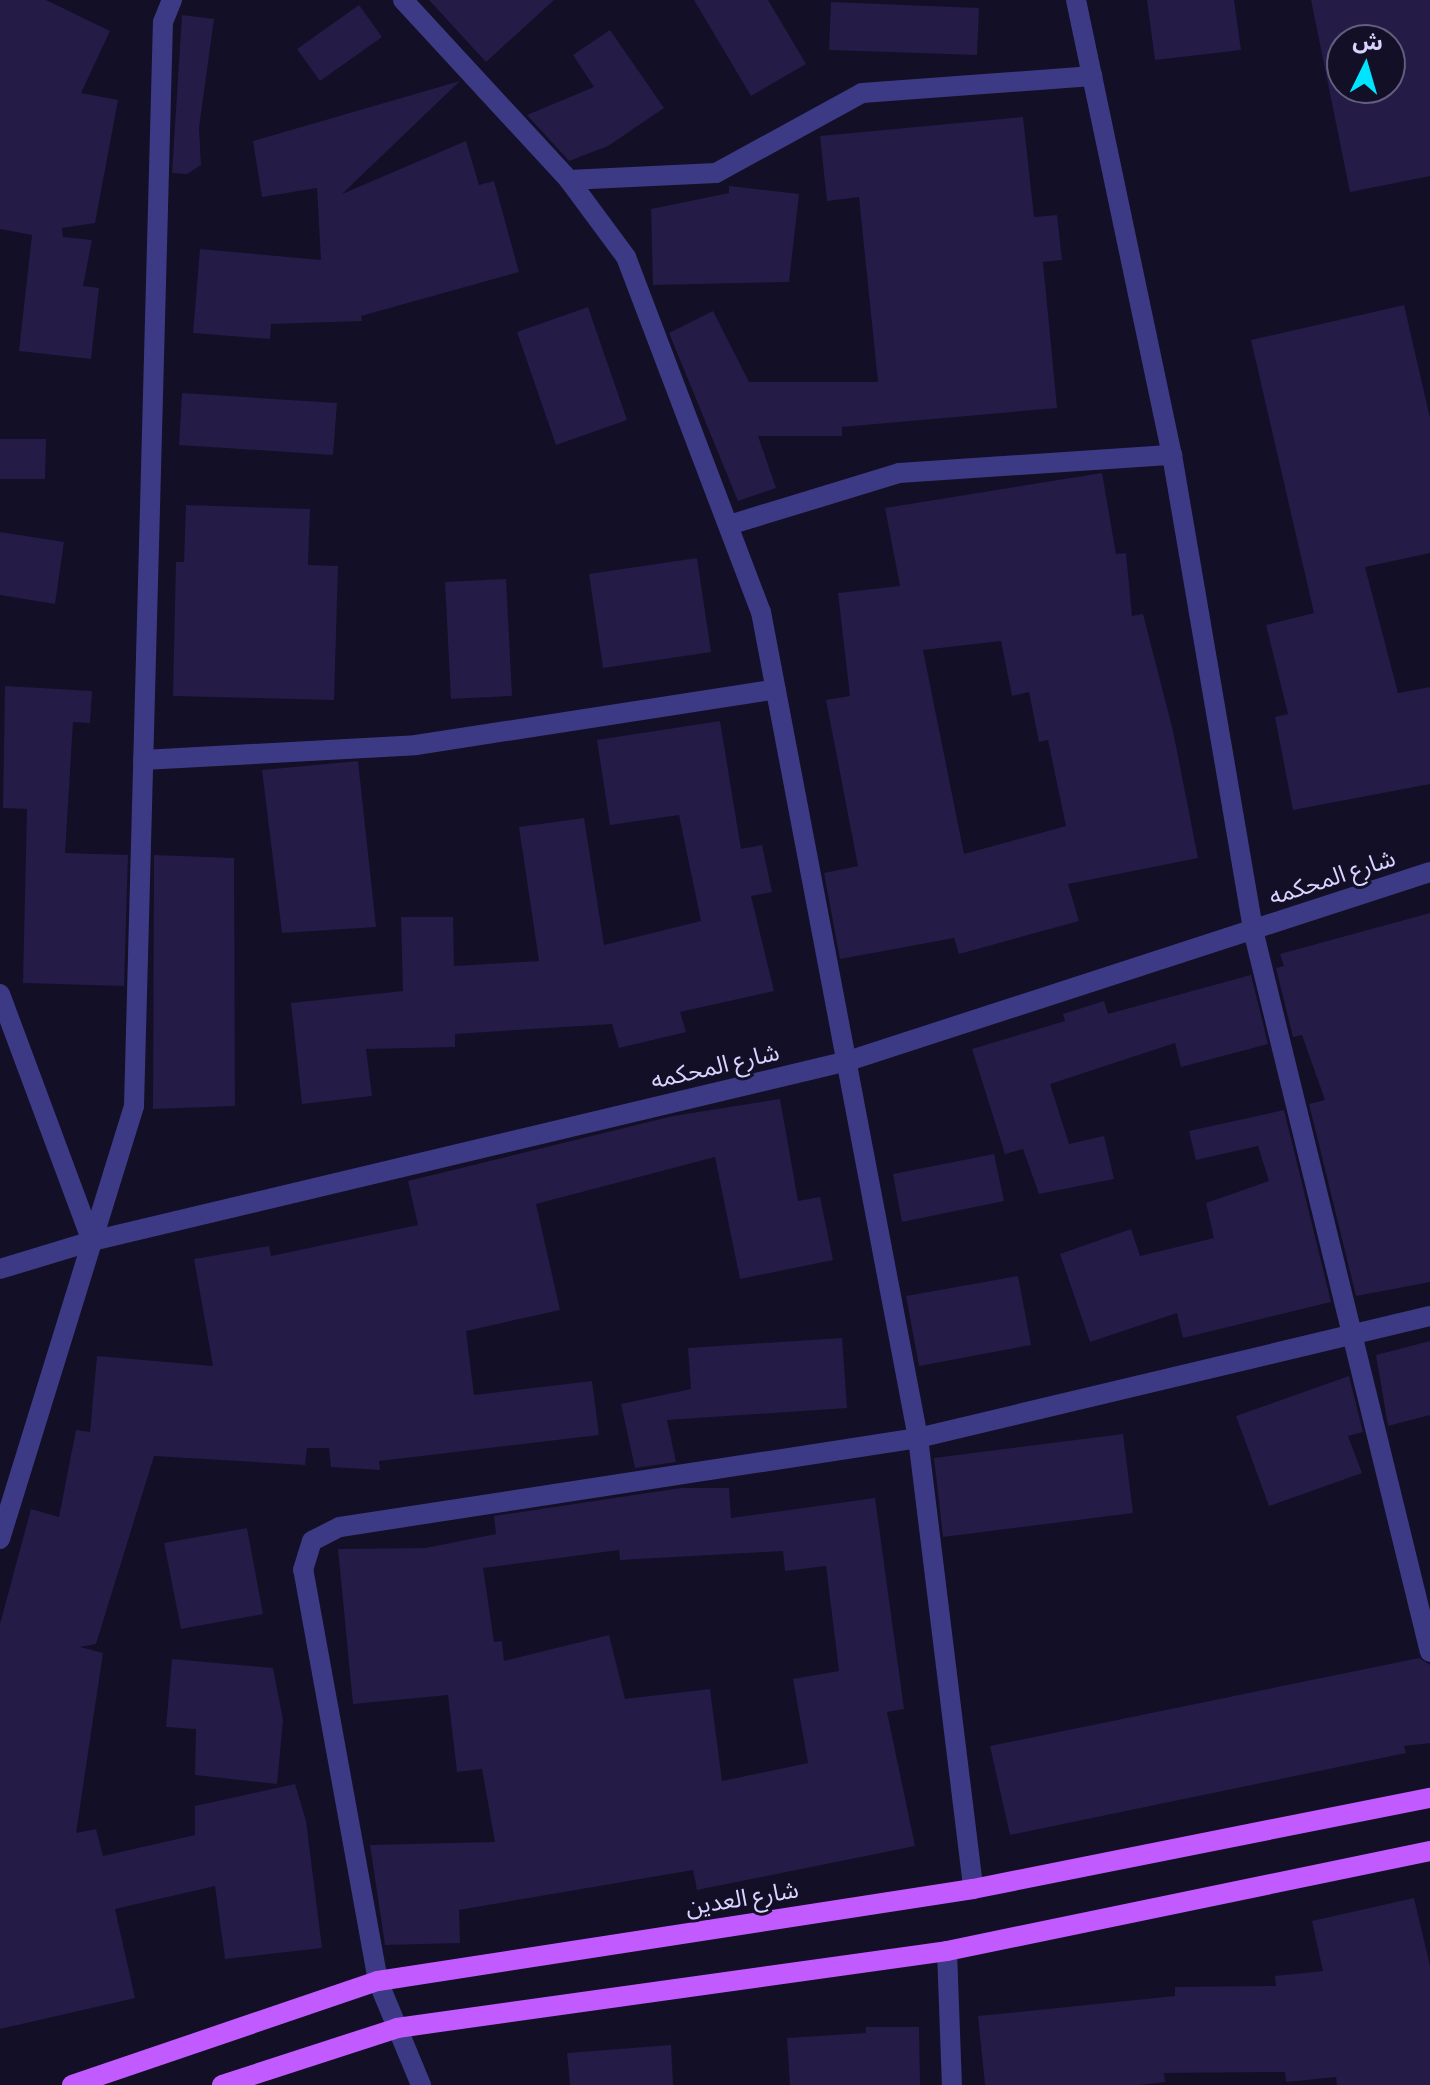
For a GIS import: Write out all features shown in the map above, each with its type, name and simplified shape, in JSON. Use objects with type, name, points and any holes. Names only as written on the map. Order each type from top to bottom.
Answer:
[{"type":"main road","name":"شارع العدين","points":[[72,2085],[378,1981],[973,1889],[1430,1798]]},
{"type":"main road","points":[[222,2085],[397,2028],[947,1951],[1430,1851]]},
{"type":"street","points":[[0,1539],[134,1106],[163,22],[172,0]]},
{"type":"street","points":[[403,0],[569,180],[626,257],[761,612],[918,1438],[973,1889]]},
{"type":"street","points":[[1076,0],[1172,455],[1253,930],[1356,1335],[1430,1652]]},
{"type":"street","points":[[569,180],[716,173],[862,93],[1092,76]]},
{"type":"street","points":[[729,525],[899,473],[1172,455]]},
{"type":"street","points":[[143,760],[416,745],[776,689]]},
{"type":"street","name":"شارع المحكمه","points":[[0,1269],[92,1241],[848,1061],[1430,872]]},
{"type":"street","points":[[0,994],[92,1241]]},
{"type":"street","points":[[421,2085],[378,1981],[303,1570],[312,1541],[340,1527],[918,1438],[1430,1316]]},
{"type":"street","points":[[947,1951],[952,2085]]},
{"type":"building","points":[[0,0],[46,0],[110,31],[81,93],[118,100],[95,223],[62,228],[63,237],[92,240],[83,286],[99,288],[91,359],[19,351],[32,235],[0,229]]},
{"type":"building","points":[[429,0],[554,0],[486,62]]},
{"type":"building","points":[[694,0],[768,0],[806,64],[751,96]]},
{"type":"building","points":[[1147,0],[1234,0],[1241,50],[1155,60]]},
{"type":"building","points":[[1311,0],[1430,0],[1430,176],[1350,192],[1332,104],[1406,104],[1406,24],[1326,24],[1326,74]]},
{"type":"building","points":[[831,2],[979,8],[977,55],[829,50]]},
{"type":"building","points":[[359,5],[382,37],[320,81],[297,49]]},
{"type":"building","points":[[182,15],[214,19],[199,128],[201,165],[187,174],[172,173]]},
{"type":"building","points":[[610,30],[664,108],[608,146],[569,161],[527,115],[594,87],[573,55]]},
{"type":"building","points":[[460,81],[342,194],[466,141],[479,185],[494,181],[519,272],[361,316],[362,321],[271,324],[270,339],[193,333],[200,249],[321,260],[317,188],[262,197],[253,141]]},
{"type":"building","points":[[1023,117],[1034,217],[1057,215],[1062,260],[1043,262],[1057,408],[842,427],[842,436],[758,436],[776,488],[738,501],[669,333],[713,311],[749,382],[878,382],[859,197],[827,201],[820,136]]},
{"type":"building","points":[[729,186],[799,194],[789,282],[653,285],[651,209],[729,193]]},
{"type":"building","points":[[1404,305],[1430,418],[1430,553],[1365,567],[1398,693],[1430,687],[1430,784],[1293,810],[1275,717],[1288,714],[1266,625],[1314,613],[1251,340]]},
{"type":"building","points":[[588,307],[627,420],[556,445],[517,332]]},
{"type":"building","points":[[182,393],[337,403],[333,455],[179,445]]},
{"type":"building","points":[[0,439],[46,439],[45,479],[0,479]]},
{"type":"building","points":[[1102,473],[1116,554],[1126,553],[1132,616],[1143,614],[1173,731],[1198,858],[1068,884],[1079,921],[959,954],[954,938],[840,959],[824,873],[858,866],[826,700],[850,696],[838,593],[900,586],[885,508]],"holes":[[[1001,641],[1012,696],[1029,692],[1039,742],[1048,740],[1066,826],[964,854],[923,650]]]},
{"type":"building","points":[[186,505],[310,509],[308,565],[338,566],[334,700],[173,696],[176,562],[184,562]]},
{"type":"building","points":[[0,532],[64,542],[55,604],[0,595]]},
{"type":"building","points":[[697,558],[711,652],[603,668],[589,574]]},
{"type":"building","points":[[506,579],[512,696],[451,699],[445,582]]},
{"type":"building","points":[[5,686],[92,691],[90,723],[73,722],[65,853],[128,855],[124,986],[23,983],[27,809],[3,808]]},
{"type":"building","points":[[720,721],[741,849],[762,845],[772,892],[751,896],[774,991],[680,1012],[686,1032],[619,1048],[612,1024],[455,1034],[455,1047],[366,1049],[372,1096],[302,1104],[291,1003],[403,991],[401,917],[453,917],[454,966],[539,961],[519,827],[584,818],[604,945],[701,921],[679,815],[610,825],[597,740]]},
{"type":"building","points":[[358,761],[376,927],[282,933],[262,770]]},
{"type":"building","points":[[154,855],[234,858],[235,1106],[153,1109]]},
{"type":"building","points":[[1430,913],[1430,1282],[1356,1296],[1309,1104],[1325,1100],[1302,1035],[1293,1037],[1276,968],[1284,966],[1280,954]]},
{"type":"building","points":[[1251,975],[1268,1044],[1181,1067],[1175,1043],[1050,1084],[1069,1144],[1104,1136],[1114,1179],[1039,1194],[1023,1149],[1005,1154],[972,1049],[1065,1021],[1063,1014],[1104,1001],[1108,1014]]},
{"type":"building","points":[[780,1099],[798,1201],[820,1197],[833,1260],[740,1279],[715,1157],[536,1204],[560,1310],[466,1331],[474,1395],[592,1381],[599,1435],[379,1461],[380,1470],[331,1467],[329,1448],[307,1448],[305,1465],[154,1456],[96,1644],[80,1647],[103,1653],[76,1833],[96,1829],[103,1856],[195,1835],[195,1806],[295,1784],[306,1821],[322,1948],[225,1959],[215,1886],[115,1909],[135,1998],[0,2029],[0,1624],[31,1509],[59,1517],[76,1430],[90,1432],[97,1356],[213,1366],[194,1259],[269,1246],[271,1256],[418,1225],[408,1181],[673,1116]]},
{"type":"building","points":[[1284,1110],[1331,1302],[1183,1338],[1177,1313],[1090,1342],[1060,1254],[1131,1229],[1140,1256],[1214,1238],[1206,1203],[1269,1181],[1258,1146],[1196,1160],[1189,1131]]},
{"type":"building","points":[[994,1154],[1004,1201],[902,1222],[893,1174]]},
{"type":"building","points":[[1018,1276],[1031,1345],[919,1366],[906,1296]]},
{"type":"building","points":[[842,1338],[847,1408],[667,1420],[676,1462],[635,1468],[621,1404],[691,1389],[688,1348]]},
{"type":"building","points":[[1430,1341],[1430,1415],[1388,1426],[1376,1355]]},
{"type":"building","points":[[1349,1376],[1363,1432],[1348,1436],[1362,1473],[1269,1506],[1236,1416]]},
{"type":"building","points":[[1123,1434],[1133,1513],[943,1537],[934,1458]]},
{"type":"building","points":[[681,1488],[729,1488],[731,1518],[875,1498],[904,1709],[887,1712],[915,1846],[697,1890],[693,1870],[459,1910],[460,1943],[385,1945],[370,1845],[495,1842],[482,1769],[457,1772],[448,1695],[353,1704],[338,1549],[425,1548],[496,1534],[494,1516]],"holes":[[[619,1550],[620,1560],[783,1551],[785,1571],[826,1566],[839,1671],[793,1679],[808,1763],[722,1781],[710,1689],[625,1699],[609,1635],[504,1661],[502,1641],[494,1642],[483,1568]]]},
{"type":"building","points":[[247,1528],[263,1614],[181,1629],[164,1543]]},
{"type":"building","points":[[1419,1658],[1430,1665],[1430,1743],[1404,1746],[1406,1753],[1010,1835],[990,1746]]},
{"type":"building","points":[[172,1659],[273,1668],[283,1720],[277,1784],[195,1775],[196,1729],[166,1727]]},
{"type":"building","points":[[1414,1898],[1430,1966],[1430,2085],[1337,2085],[1336,2077],[1286,2082],[1285,2072],[1164,2073],[1165,2082],[1140,2085],[985,2085],[978,2016],[1175,1996],[1175,1987],[1276,1986],[1275,1976],[1323,1971],[1312,1921]]},
{"type":"building","points":[[866,2027],[919,2027],[920,2085],[790,2085],[787,2038],[866,2033]]},
{"type":"building","points":[[671,2045],[673,2085],[570,2085],[567,2053]]}]
